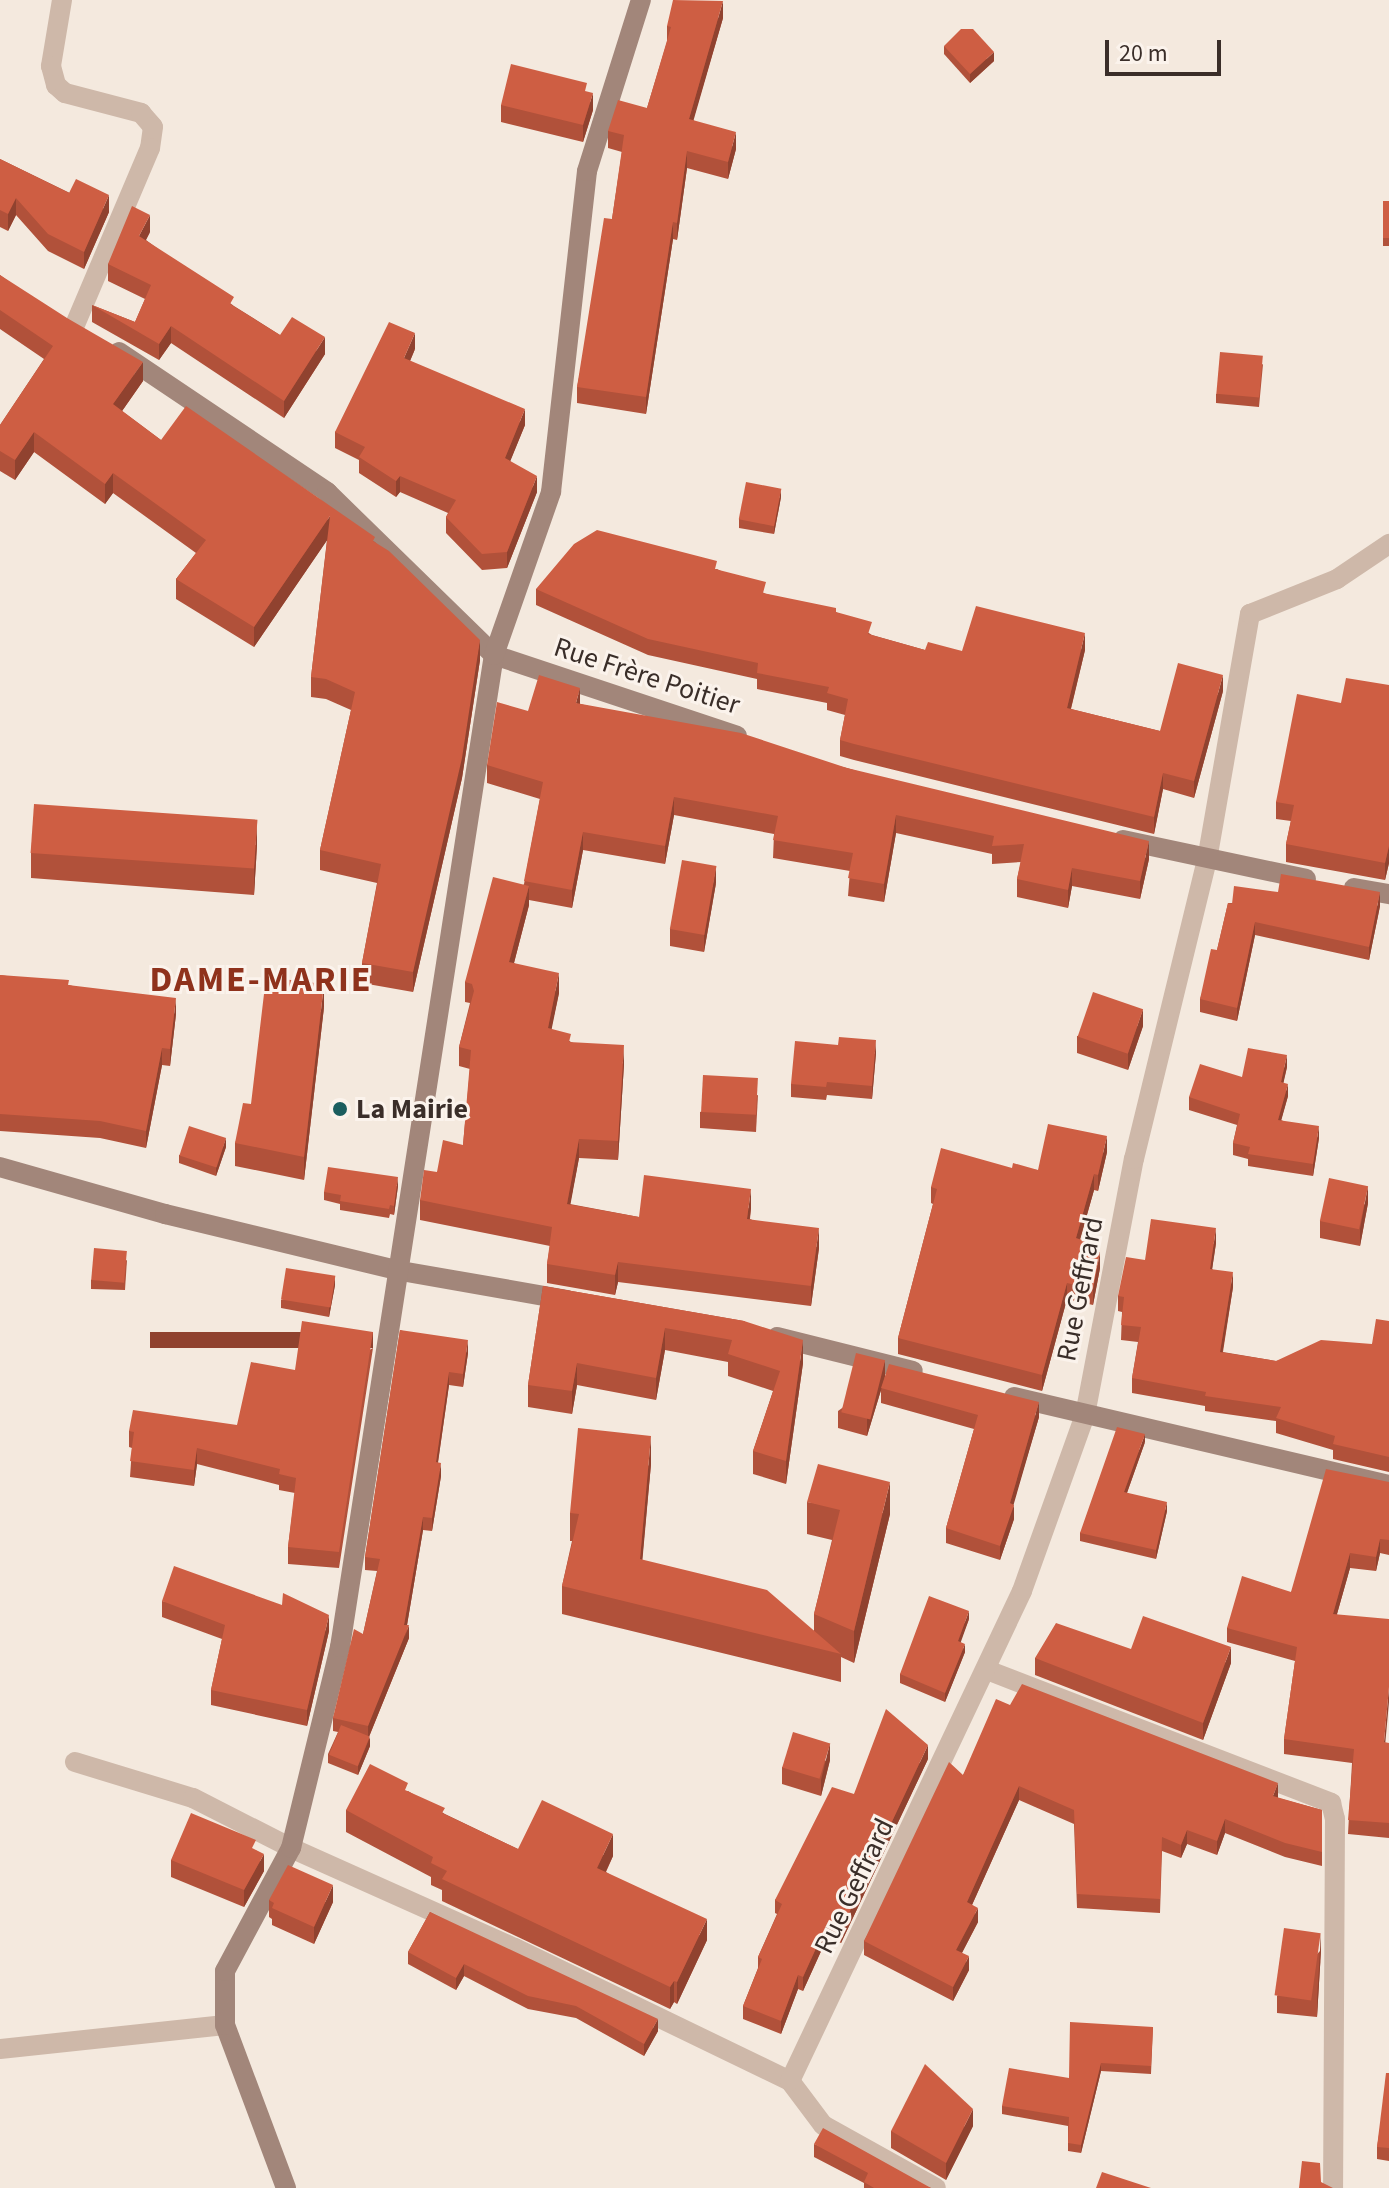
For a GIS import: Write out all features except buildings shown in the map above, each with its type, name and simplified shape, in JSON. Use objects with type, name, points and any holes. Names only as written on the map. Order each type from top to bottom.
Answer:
[{"type":"street","name":"Rue Frère Poitier","points":[[62,0],[51,66],[56,85],[65,93],[141,113],[153,127],[150,148],[80,330],[138,362],[327,492],[494,655],[761,744]]},
{"type":"street","points":[[286,2188],[225,2025],[225,1971],[291,1848],[340,1647],[401,1271],[494,655],[551,492],[587,171],[641,0]]},
{"type":"street","name":"Rue Geffrard","points":[[790,2081],[1022,1591],[1085,1415],[1134,1159],[1207,860],[1250,614],[1337,579],[1389,544]]},
{"type":"street","points":[[1098,834],[1207,860],[1389,894]]},
{"type":"street","points":[[0,1167],[165,1214],[401,1271],[588,1304]]},
{"type":"street","points":[[759,1334],[930,1376]]},
{"type":"street","points":[[992,1391],[1389,1485]]},
{"type":"street","points":[[987,1670],[1331,1803],[1335,1819],[1333,2188]]},
{"type":"street","points":[[75,1762],[193,1798],[291,1848],[515,1948],[790,2081],[823,2125],[936,2188]]},
{"type":"street","points":[[0,2049],[225,2025]]},
{"type":"place","name":"La Mairie","points":[[340,1109]]},
{"type":"district","name":"DAME-MARIE","points":[[261,980]]}]
